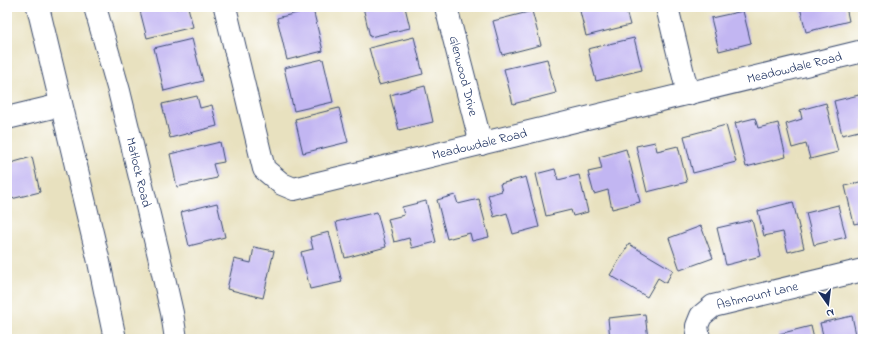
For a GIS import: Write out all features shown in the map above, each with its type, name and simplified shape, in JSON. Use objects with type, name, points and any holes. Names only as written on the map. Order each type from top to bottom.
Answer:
[{"type":"street","points":[[38,7],[99,262],[115,339]]},
{"type":"street","name":"Matlock Road","points":[[95,7],[119,91],[159,256],[172,313],[176,339]]},
{"type":"street","name":"Meadowdale Road","points":[[225,7],[264,169],[282,184],[294,190],[863,52]]},
{"type":"street","name":"Glenwood Drive","points":[[446,7],[482,144]]},
{"type":"street","points":[[667,7],[688,94]]},
{"type":"street","points":[[7,118],[61,105]]},
{"type":"street","name":"Ashmount Lane","points":[[699,339],[697,326],[701,316],[713,306],[863,270]]},
{"type":"building","points":[[139,7],[175,7],[176,9],[188,7],[193,27],[147,38]]},
{"type":"building","points":[[363,7],[405,7],[410,28],[370,37]]},
{"type":"building","points":[[579,7],[625,7],[630,25],[586,36]]},
{"type":"building","points":[[800,7],[846,7],[849,21],[806,32]]},
{"type":"building","points":[[313,9],[323,51],[287,60],[277,18]]},
{"type":"building","points":[[532,11],[541,45],[502,55],[493,21]]},
{"type":"building","points":[[743,11],[751,43],[719,51],[711,18]]},
{"type":"building","points":[[414,37],[423,74],[379,85],[369,48]]},
{"type":"building","points":[[634,38],[642,70],[596,81],[588,49]]},
{"type":"building","points":[[192,39],[203,81],[164,91],[154,48]]},
{"type":"building","points":[[323,59],[333,102],[294,111],[284,68]]},
{"type":"building","points":[[547,59],[556,93],[513,104],[504,69]]},
{"type":"building","points":[[425,86],[433,122],[399,130],[390,95]]},
{"type":"building","points":[[863,94],[863,130],[842,135],[834,101]]},
{"type":"building","points":[[197,96],[200,108],[212,105],[217,126],[170,138],[162,104]]},
{"type":"building","points":[[826,103],[838,152],[810,159],[806,144],[792,148],[786,124],[802,119],[800,110]]},
{"type":"building","points":[[339,108],[348,142],[303,153],[295,119]]},
{"type":"building","points":[[755,118],[758,128],[778,123],[786,157],[746,167],[735,123]]},
{"type":"building","points":[[726,125],[736,162],[693,173],[684,136]]},
{"type":"building","points":[[220,142],[224,162],[213,164],[217,178],[177,187],[170,154]]},
{"type":"building","points":[[655,142],[657,151],[678,146],[687,182],[647,192],[636,146]]},
{"type":"building","points":[[626,149],[640,202],[612,209],[608,190],[594,194],[588,172],[602,169],[599,157]]},
{"type":"building","points":[[32,157],[40,192],[7,200],[7,164]]},
{"type":"building","points":[[555,169],[558,180],[579,175],[588,212],[573,216],[571,210],[546,216],[536,174]]},
{"type":"building","points":[[526,177],[539,227],[513,234],[507,213],[494,217],[488,195],[502,191],[500,184]]},
{"type":"building","points":[[863,181],[863,222],[854,224],[845,186]]},
{"type":"building","points":[[455,195],[458,204],[479,199],[489,237],[472,241],[470,233],[447,239],[437,200]]},
{"type":"building","points":[[426,201],[436,242],[412,248],[409,238],[394,242],[388,219],[404,215],[402,207]]},
{"type":"building","points":[[793,202],[804,248],[788,252],[783,232],[764,236],[758,211]]},
{"type":"building","points":[[217,203],[225,237],[189,246],[181,212]]},
{"type":"building","points":[[838,205],[846,237],[814,245],[806,213]]},
{"type":"building","points":[[377,212],[386,247],[345,258],[336,222]]},
{"type":"building","points":[[752,220],[761,256],[726,265],[717,228]]},
{"type":"building","points":[[701,226],[713,258],[680,270],[669,238]]},
{"type":"building","points":[[329,232],[342,282],[310,289],[301,252],[313,249],[310,237]]},
{"type":"building","points":[[629,244],[673,270],[666,283],[658,278],[647,297],[610,275]]},
{"type":"building","points":[[254,247],[274,251],[263,298],[227,289],[234,259],[251,263]]},
{"type":"building","points":[[645,314],[648,339],[610,339],[608,318]]},
{"type":"building","points":[[852,316],[857,339],[824,339],[820,323]]},
{"type":"building","points":[[811,326],[814,339],[780,339],[779,334]]}]
